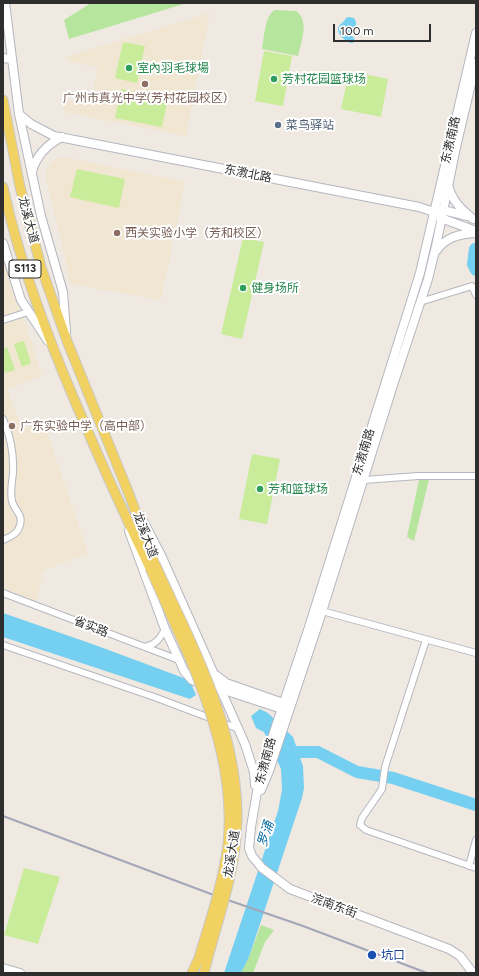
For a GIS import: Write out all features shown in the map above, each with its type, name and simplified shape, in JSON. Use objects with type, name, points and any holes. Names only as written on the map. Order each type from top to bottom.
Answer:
[{"type":"main road","name":"龙溪大道","points":[[3,100],[20,187],[41,267],[66,341],[129,494],[153,566]]},
{"type":"main road","name":"龙溪大道","points":[[3,189],[22,259],[52,346],[119,502],[153,566],[211,690],[225,730],[232,762],[237,805],[237,823],[234,851],[229,876],[203,960]]},
{"type":"main road","points":[[193,973],[203,960]]},
{"type":"main road","points":[[203,960],[205,973]]},
{"type":"street","points":[[5,3],[7,58],[41,216],[63,292],[66,341]]},
{"type":"street","name":"东漖南路","points":[[257,798],[264,784],[278,717],[285,707],[322,611],[420,302],[434,253],[439,213],[476,33]]},
{"type":"street","name":"东漖南路","points":[[269,758],[284,725],[285,707],[448,184],[476,63]]},
{"type":"street","name":"东漖北路","points":[[19,114],[31,124],[54,136],[369,196],[439,213],[475,219]]},
{"type":"street","points":[[32,174],[34,165],[42,152],[62,137]]},
{"type":"street","points":[[448,184],[454,201],[460,208],[475,219]]},
{"type":"street","name":"东漖北路","points":[[439,213],[476,232]]},
{"type":"street","points":[[434,253],[441,244],[452,237],[476,232]]},
{"type":"street","points":[[3,243],[19,294],[28,312],[52,346]]},
{"type":"street","points":[[420,302],[472,286],[476,295]]},
{"type":"street","points":[[3,320],[28,312]]},
{"type":"street","points":[[3,418],[8,430],[11,446],[13,471],[12,502],[20,514],[20,522],[18,530],[10,538],[3,540]]},
{"type":"street","points":[[364,480],[418,476],[476,476]]},
{"type":"street","points":[[129,494],[161,555],[215,674],[250,758],[254,772],[257,798]]},
{"type":"street","points":[[119,502],[165,629],[184,671],[192,680],[285,707]]},
{"type":"street","name":"省实路","points":[[3,593],[180,662]]},
{"type":"street","points":[[322,611],[476,653]]},
{"type":"street","points":[[145,648],[160,640],[165,629]]},
{"type":"street","points":[[426,640],[385,767],[382,789],[362,818],[360,825],[366,830],[476,868]]},
{"type":"street","points":[[3,645],[157,698],[238,729]]},
{"type":"street","points":[[180,662],[189,671],[198,675],[208,676],[215,674]]},
{"type":"street","points":[[215,674],[226,683],[285,707]]},
{"type":"street","name":"浣南东街","points":[[257,798],[251,827],[249,848],[256,862],[281,883],[300,893],[449,949],[460,956],[473,973]]},
{"type":"street","points":[[469,866],[476,840]]},
{"type":"street","points":[[3,968],[20,973]]},
{"type":"shaded area","name":"广州市真光中学(芳村花园校区)","points":[[210,13],[186,136],[63,112],[65,100],[90,105],[98,67],[67,61],[66,57]]},
{"type":"shaded area","name":"西关实验小学（芳和校区）","points":[[64,157],[185,182],[161,300],[71,284],[45,174],[49,166],[56,159]]},
{"type":"shaded area","name":"广东实验中学（高中部）","points":[[3,251],[42,376],[7,389],[22,429],[44,423],[88,553],[43,571],[36,602],[3,588]]},
{"type":"green space","points":[[91,3],[187,3],[69,39],[64,20]]},
{"type":"green space","points":[[275,10],[296,11],[303,20],[304,26],[298,56],[262,49],[267,21],[269,16]]},
{"type":"green space","name":"室內羽毛球場","points":[[123,42],[145,46],[137,83],[115,78]]},
{"type":"green space","name":"芳村花园篮球场","points":[[264,51],[292,56],[283,106],[255,101]]},
{"type":"green space","points":[[349,71],[388,79],[381,117],[341,109]]},
{"type":"green space","points":[[121,89],[168,98],[162,127],[115,118]]},
{"type":"green space","points":[[77,169],[125,179],[119,208],[70,197]]},
{"type":"green space","name":"健身场所","points":[[243,238],[264,242],[242,339],[221,334]]},
{"type":"green space","points":[[24,341],[31,363],[22,367],[14,344]]},
{"type":"green space","points":[[7,347],[15,370],[5,373],[3,366],[3,349]]},
{"type":"green space","name":"芳和篮球场","points":[[252,454],[280,459],[267,524],[239,519]]},
{"type":"green space","points":[[429,479],[414,541],[407,537],[419,480]]},
{"type":"green space","points":[[24,868],[60,877],[38,944],[4,935]]},
{"type":"green space","points":[[261,925],[274,930],[265,942],[253,973],[241,973],[249,957]]},
{"type":"water","points":[[346,18],[354,18],[356,22],[356,26],[350,33],[355,40],[353,43],[348,42],[343,38],[338,31],[339,26]]},
{"type":"water","points":[[3,613],[181,677],[190,681],[196,695],[190,699],[3,637]]},
{"type":"water","points":[[260,709],[268,713],[293,737],[303,766],[304,788],[249,957],[241,973],[224,973],[278,811],[282,790],[281,769],[264,732],[256,728],[251,716]]},
{"type":"waterway","points":[[475,249],[473,264],[476,270]]},
{"type":"waterway","points":[[287,752],[318,752],[357,772],[393,778],[476,805]]},
{"type":"railway","points":[[3,816],[427,973]]},
{"type":"place","name":"室內羽毛球場","points":[[129,68]]},
{"type":"place","name":"芳村花园篮球场","points":[[274,79]]},
{"type":"place","name":"广州市真光中学(芳村花园校区)","points":[[145,84]]},
{"type":"place","name":"菜鸟驿站","points":[[278,125]]},
{"type":"place","name":"西关实验小学（芳和校区）","points":[[117,233]]},
{"type":"place","name":"健身场所","points":[[243,288]]},
{"type":"place","name":"广东实验中学（高中部）","points":[[12,426]]},
{"type":"place","name":"芳和篮球场","points":[[260,489]]},
{"type":"place","name":"坑口","points":[[372,955]]},
{"type":"water label","name":"罗涌","points":[[266,834]]}]
